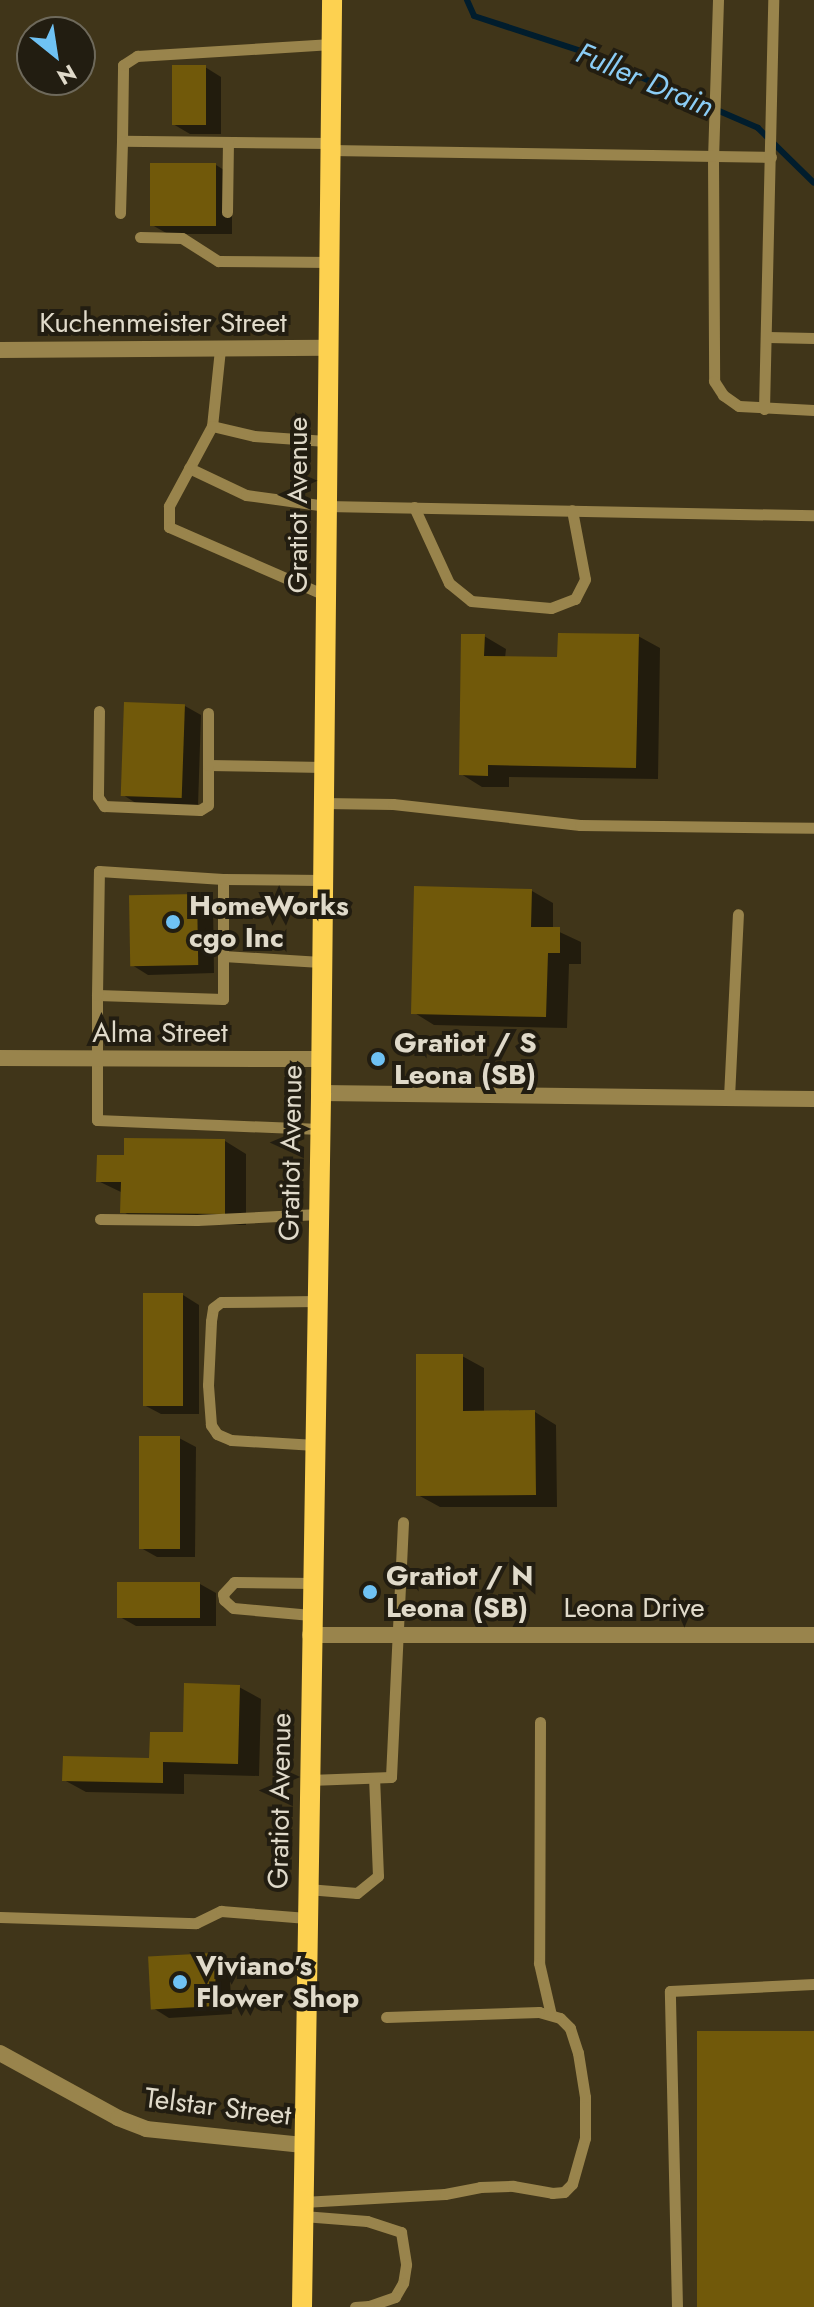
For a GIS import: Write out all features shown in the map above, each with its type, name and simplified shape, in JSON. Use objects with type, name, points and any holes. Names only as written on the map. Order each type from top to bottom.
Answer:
[{"type":"main road","name":"Gratiot Avenue","points":[[302,2307],[321,1093],[332,0]]},
{"type":"street","name":"Kuchenmeister Street","points":[[0,350],[327,348]]},
{"type":"street","name":"Alma Street","points":[[0,1058],[320,1059]]},
{"type":"street","points":[[321,1093],[814,1099]]},
{"type":"street","name":"Leona Drive","points":[[311,1625],[396,1633],[814,1635]]},
{"type":"street","name":"Telstar Street","points":[[0,2053],[118,2118],[146,2129],[303,2145]]},
{"type":"lane","points":[[718,0],[713,157],[714,381],[723,395],[739,406],[814,410]]},
{"type":"lane","points":[[764,409],[768,337],[773,0]]},
{"type":"lane","points":[[120,213],[123,65],[137,56],[332,44]]},
{"type":"lane","points":[[122,141],[771,157]]},
{"type":"lane","points":[[227,212],[228,142]]},
{"type":"lane","points":[[140,237],[182,238],[218,261],[329,262]]},
{"type":"lane","points":[[768,337],[814,338]]},
{"type":"lane","points":[[220,349],[212,426],[169,506],[169,527],[325,595]]},
{"type":"lane","points":[[212,426],[254,436],[326,441]]},
{"type":"lane","points":[[189,468],[246,495],[326,506],[814,515]]},
{"type":"lane","points":[[414,507],[449,583],[471,601],[551,608],[575,599],[585,579],[572,510]]},
{"type":"lane","points":[[99,711],[98,797],[104,806],[200,810],[208,805],[208,713]]},
{"type":"lane","points":[[208,765],[324,767]]},
{"type":"lane","points":[[323,803],[393,804],[580,825],[814,828]]},
{"type":"lane","points":[[320,1129],[97,1120],[97,995],[99,871],[223,879],[322,880]]},
{"type":"lane","points":[[97,995],[223,999],[223,879]]},
{"type":"lane","points":[[729,1097],[738,914]]},
{"type":"lane","points":[[223,956],[321,962]]},
{"type":"lane","points":[[100,1219],[197,1220],[319,1214]]},
{"type":"lane","points":[[315,1445],[231,1440],[217,1434],[211,1425],[208,1385],[213,1308],[221,1302],[317,1301]]},
{"type":"lane","points":[[309,1780],[391,1777],[403,1522]]},
{"type":"lane","points":[[311,1625],[233,1608],[224,1600],[223,1594],[234,1582],[312,1583]]},
{"type":"lane","points":[[540,1722],[539,1963],[551,2015]]},
{"type":"lane","points":[[307,1889],[357,1893],[378,1876],[374,1778]]},
{"type":"lane","points":[[0,1917],[196,1923],[221,1911],[307,1918]]},
{"type":"lane","points":[[677,2307],[670,1991],[814,1984]]},
{"type":"lane","points":[[303,2209],[480,2187],[513,2186],[564,2192],[572,2184],[580,2166],[585,2138],[585,2097],[578,2053],[570,2028],[551,2015],[539,2012],[386,2017]]},
{"type":"lane","points":[[303,2209],[367,2221],[401,2232],[406,2265],[403,2283],[395,2297],[369,2306],[355,2307]]},
{"type":"building","points":[[172,65],[206,65],[206,125],[172,125]]},
{"type":"building","points":[[150,163],[216,163],[216,226],[150,226]]},
{"type":"building","points":[[558,633],[639,634],[636,768],[488,765],[488,776],[459,775],[461,634],[485,634],[484,656],[557,657]]},
{"type":"building","points":[[124,702],[185,704],[182,798],[121,796]]},
{"type":"building","points":[[414,886],[532,889],[531,927],[560,927],[560,953],[548,953],[546,1017],[411,1014]]},
{"type":"building","points":[[197,894],[198,965],[130,966],[129,895]]},
{"type":"building","points":[[124,1138],[225,1139],[225,1214],[120,1213],[121,1182],[96,1182],[97,1155],[124,1155]]},
{"type":"building","points":[[143,1293],[183,1293],[183,1406],[143,1406]]},
{"type":"building","points":[[416,1354],[463,1354],[463,1411],[535,1410],[536,1495],[416,1496]]},
{"type":"building","points":[[139,1436],[180,1436],[180,1549],[139,1549]]},
{"type":"building","points":[[117,1582],[200,1582],[200,1618],[117,1618]]},
{"type":"building","points":[[184,1683],[240,1685],[238,1764],[163,1762],[163,1783],[62,1781],[63,1756],[149,1758],[150,1732],[183,1732]]},
{"type":"building","points":[[214,1953],[217,2006],[151,2009],[148,1956]]},
{"type":"building","points":[[697,2031],[814,2031],[814,2307],[697,2307]]},
{"type":"waterway","name":"Fuller Drain","points":[[467,0],[474,16],[578,50],[758,128],[814,183]]},
{"type":"place","name":"HomeWorks cgo Inc","points":[[173,922]]},
{"type":"place","name":"Gratiot / S Leona (SB)","points":[[378,1059]]},
{"type":"place","name":"Gratiot / N Leona (SB)","points":[[370,1592]]},
{"type":"place","name":"Viviano's Flower Shop","points":[[180,1982]]}]
